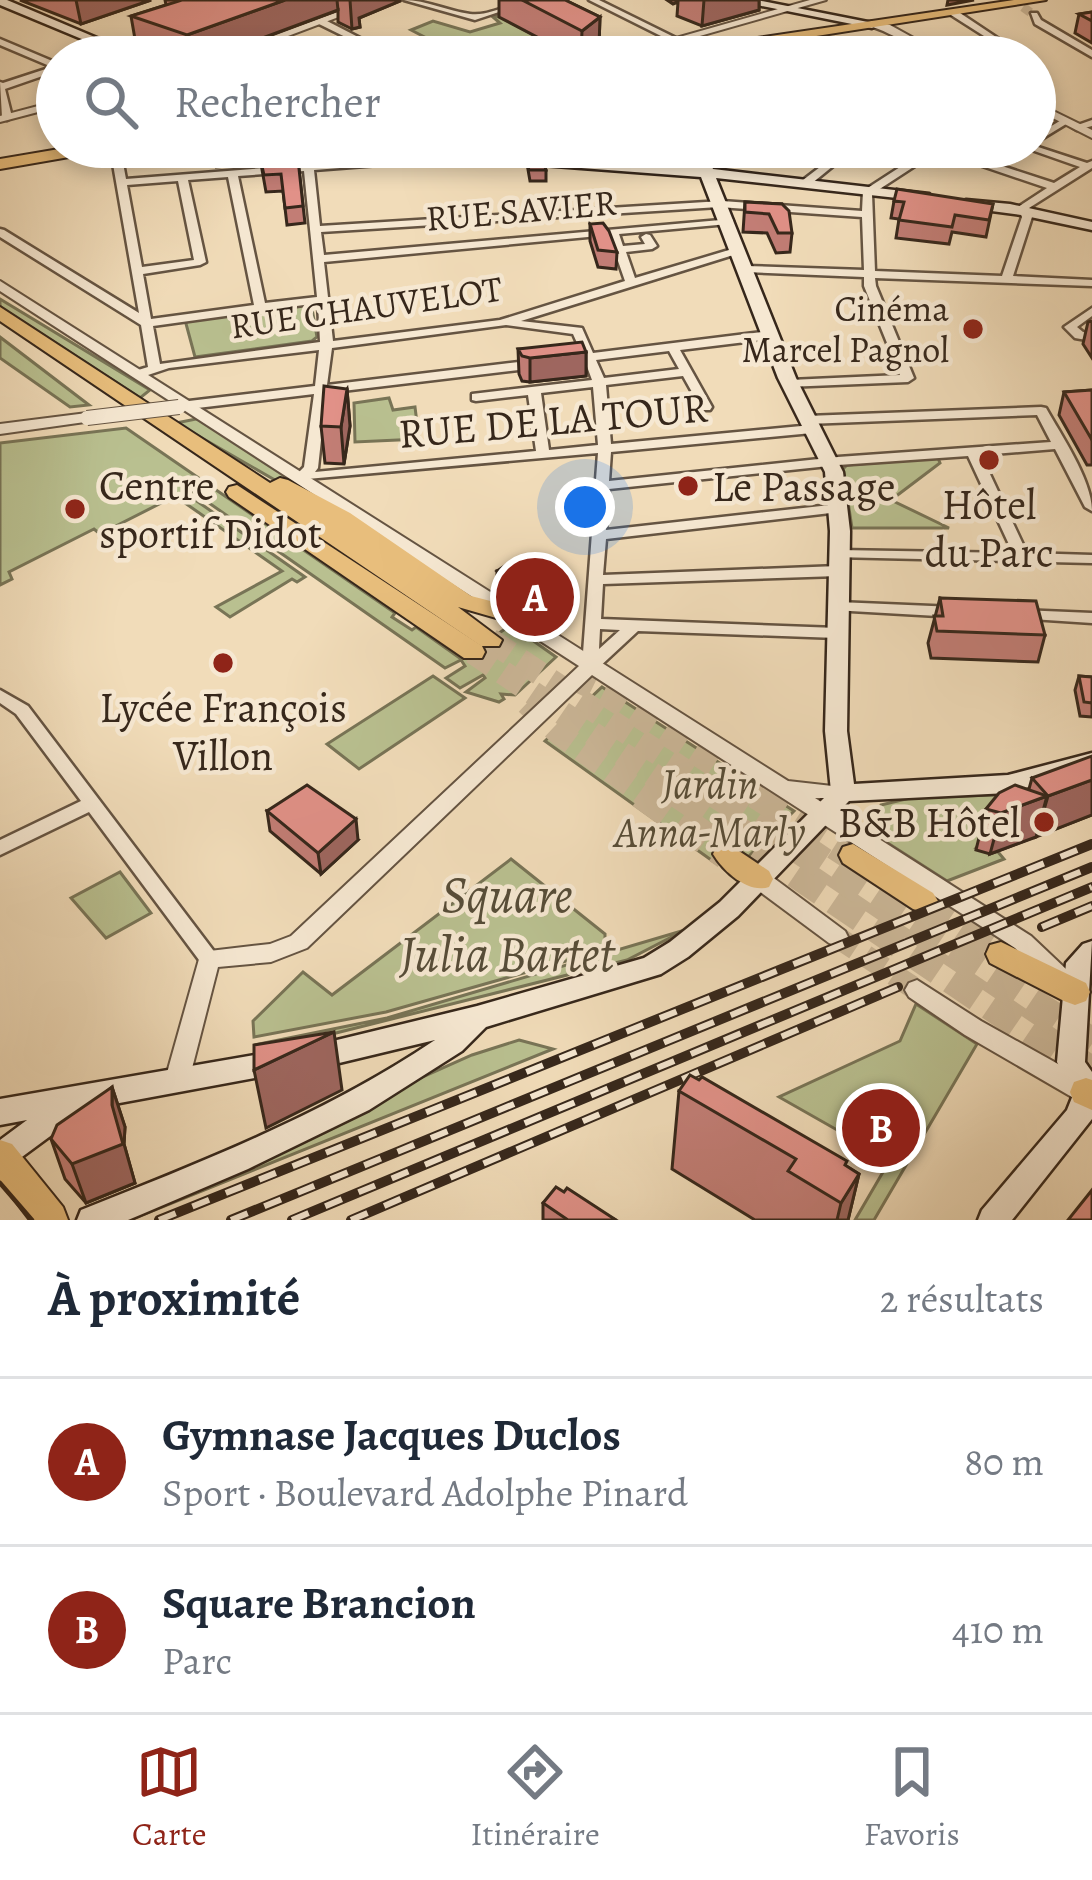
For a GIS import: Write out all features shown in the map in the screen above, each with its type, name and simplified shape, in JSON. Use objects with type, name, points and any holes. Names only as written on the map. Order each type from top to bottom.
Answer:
[{"type":"main road","points":[[738,0],[783,4],[872,24]]},
{"type":"main road","points":[[3,4],[85,36]]},
{"type":"main road","points":[[793,36],[1020,5],[1037,7]]},
{"type":"main road","points":[[0,161],[36,154]]},
{"type":"main road","points":[[0,161],[36,156]]},
{"type":"main road","points":[[659,168],[931,198]]},
{"type":"main road","points":[[707,168],[790,384],[830,464],[839,508],[836,731],[843,793]]},
{"type":"main road","points":[[954,201],[1092,226]]},
{"type":"main road","points":[[0,313],[482,646],[0,332]]},
{"type":"main road","points":[[223,463],[309,499],[463,601],[518,616]]},
{"type":"main road","points":[[0,1112],[319,1056],[477,1018],[652,967],[677,953],[759,879],[843,793],[1008,784],[1092,761]]},
{"type":"main road","points":[[727,854],[759,879]]},
{"type":"main road","points":[[853,855],[932,895]]},
{"type":"main road","points":[[993,1220],[1078,1118],[1090,1091],[1071,1062],[1083,998],[1079,963],[1092,952]]},
{"type":"main road","points":[[1001,954],[1083,998]]},
{"type":"main road","points":[[96,1218],[284,1137],[455,1043],[477,1018]]},
{"type":"main road","points":[[51,1219],[0,1156],[80,1097]]},
{"type":"street","points":[[283,36],[379,0]]},
{"type":"street","points":[[408,0],[475,18],[531,0]]},
{"type":"street","points":[[593,0],[668,36]]},
{"type":"street","points":[[688,36],[783,4],[821,0]]},
{"type":"street","points":[[1037,7],[1038,22],[1092,54]]},
{"type":"street","points":[[954,13],[990,36]]},
{"type":"street","points":[[322,22],[350,36]]},
{"type":"street","points":[[872,24],[900,36]]},
{"type":"street","points":[[649,26],[652,36]]},
{"type":"street","points":[[0,42],[36,58]]},
{"type":"street","points":[[36,74],[1,86],[3,118],[36,109]]},
{"type":"street","points":[[1056,116],[1092,135]]},
{"type":"street","points":[[1056,131],[1092,123]]},
{"type":"street","points":[[1056,155],[1090,165]]},
{"type":"street","points":[[1006,280],[1023,207],[1090,165]]},
{"type":"street","points":[[120,168],[146,323],[147,370]]},
{"type":"street","points":[[200,168],[203,178]]},
{"type":"street","points":[[124,182],[334,168]]},
{"type":"street","points":[[807,182],[825,168]]},
{"type":"street","points":[[790,384],[908,378],[869,274],[867,214],[870,189],[904,168]]},
{"type":"street","points":[[999,168],[1055,187]]},
{"type":"street","points":[[301,477],[311,468],[327,345],[309,170]]},
{"type":"street","points":[[233,176],[260,307]]},
{"type":"street","points":[[139,271],[200,262],[184,179]]},
{"type":"street","points":[[316,229],[724,210],[867,214]]},
{"type":"street","name":"RUE SAVIER","points":[[320,260],[613,232],[724,210]]},
{"type":"street","points":[[0,232],[146,323],[324,298]]},
{"type":"street","points":[[613,232],[630,281]]},
{"type":"street","points":[[618,250],[652,246],[646,237]]},
{"type":"street","name":"RUE CHAUVELOT","points":[[147,370],[501,322],[739,250]]},
{"type":"street","points":[[746,269],[1092,283]]},
{"type":"street","points":[[0,285],[147,370],[184,406],[822,814],[932,895],[1023,942],[1083,998]]},
{"type":"street","points":[[1085,336],[1072,323],[1092,310]]},
{"type":"street","points":[[501,322],[573,328],[599,381],[605,450],[590,666]]},
{"type":"street","points":[[0,429],[771,335]]},
{"type":"street","points":[[673,347],[706,407]]},
{"type":"street","points":[[476,397],[687,372]]},
{"type":"street","points":[[534,390],[543,455]]},
{"type":"street","name":"RUE DE LA TOUR","points":[[301,477],[605,450],[809,425],[1035,410],[1045,414],[1061,446]]},
{"type":"street","points":[[603,486],[1061,446],[1092,507]]},
{"type":"street","points":[[974,451],[1022,558]]},
{"type":"street","points":[[601,535],[839,508]]},
{"type":"street","points":[[599,580],[839,563],[1092,559]]},
{"type":"street","points":[[838,607],[982,614]]},
{"type":"street","points":[[1004,614],[1092,618]]},
{"type":"street","points":[[595,624],[837,633]]},
{"type":"street","points":[[209,959],[271,953],[299,942],[635,625]]},
{"type":"street","points":[[0,695],[22,710],[209,959]]},
{"type":"street","points":[[779,788],[843,793]]},
{"type":"street","points":[[0,848],[91,803]]},
{"type":"street","points":[[759,879],[837,937]]},
{"type":"street","points":[[177,1081],[209,959]]},
{"type":"street","points":[[917,990],[973,1028],[1090,1091]]},
{"type":"green space","points":[[493,17],[536,36],[423,36],[411,30],[433,21],[470,32],[500,23]]},
{"type":"green space","points":[[0,299],[150,390],[140,398],[0,307]]},
{"type":"green space","points":[[311,303],[317,337],[312,341],[195,357],[185,320]]},
{"type":"green space","points":[[0,337],[89,405],[70,407],[0,358]]},
{"type":"green space","points":[[389,398],[393,410],[415,407],[419,439],[355,442],[354,403]]},
{"type":"green space","points":[[201,418],[476,596],[176,423]]},
{"type":"green space","points":[[126,428],[395,613],[392,617],[412,630],[416,627],[461,659],[511,625],[556,657],[515,695],[501,694],[504,699],[499,702],[466,692],[483,675],[460,688],[446,678],[465,666],[461,660],[445,668],[189,489],[184,492],[305,577],[297,582],[292,579],[230,617],[216,607],[282,571],[175,496],[100,534],[94,529],[9,572],[12,579],[0,585],[0,443]]},
{"type":"green space","points":[[938,458],[940,463],[891,500],[949,528],[852,528],[843,469],[847,465]]},
{"type":"green space","points":[[433,676],[465,698],[359,769],[327,744]]},
{"type":"green space","name":"Jardin Anna-Marly","points":[[602,687],[794,811],[748,857],[731,845],[714,862],[545,741]]},
{"type":"green space","points":[[1018,794],[976,848],[998,852],[1004,859],[947,881],[883,840],[875,826],[881,805],[910,798]]},
{"type":"green space","name":"Square Julia Bartet","points":[[511,859],[605,934],[605,950],[386,1012],[254,1037],[253,1021],[303,972],[332,995]]},
{"type":"green space","points":[[120,872],[151,913],[106,938],[71,898]]},
{"type":"green space","points":[[685,930],[627,960],[312,1039],[254,1045],[387,1018]]},
{"type":"green space","points":[[916,1004],[977,1044],[874,1220],[855,1220],[890,1160],[779,1097],[900,1041]]},
{"type":"green space","points":[[519,1040],[553,1049],[130,1220],[103,1220],[472,1055]]},
{"type":"building","points":[[176,0],[285,0],[187,35],[131,16]]},
{"type":"building","points":[[522,0],[565,0],[600,17],[582,31]]},
{"type":"building","points":[[262,168],[299,168],[303,206],[285,208],[281,174],[264,175]]},
{"type":"building","points":[[897,189],[993,204],[989,220],[955,215],[952,227],[899,220],[904,202],[894,201]]},
{"type":"building","points":[[745,202],[782,204],[789,211],[792,233],[778,233],[769,214],[745,212]]},
{"type":"building","points":[[603,223],[617,252],[598,250],[590,224]]},
{"type":"building","points":[[582,342],[586,352],[530,358],[518,349]]},
{"type":"building","points":[[324,386],[347,389],[341,427],[321,426]]},
{"type":"building","points":[[1092,390],[1092,440],[1064,392]]},
{"type":"building","points":[[531,559],[573,584],[546,602],[497,571],[514,560]]},
{"type":"building","points":[[940,598],[1036,601],[1045,635],[937,631],[934,616],[943,616]]},
{"type":"building","points":[[1079,676],[1092,677],[1092,703],[1084,702]]},
{"type":"building","points":[[1092,756],[1092,780],[1048,796],[1032,778]]},
{"type":"building","points":[[307,785],[356,819],[318,853],[267,811]]},
{"type":"building","points":[[1015,785],[1047,796],[1001,813],[986,809],[999,793]]},
{"type":"building","points":[[334,1032],[254,1070],[254,1045]]},
{"type":"building","points":[[690,1075],[702,1077],[847,1161],[845,1165],[859,1174],[841,1203],[788,1171],[796,1159],[679,1091]]},
{"type":"building","points":[[112,1087],[123,1144],[72,1164],[51,1139],[57,1125]]},
{"type":"building","points":[[556,1187],[564,1192],[567,1188],[616,1220],[568,1220],[543,1203]]},
{"type":"building","points":[[1092,1190],[1092,1220],[1068,1220]]},
{"type":"tunnel","points":[[1023,7],[1034,15]]},
{"type":"tunnel","points":[[490,640],[722,796]]},
{"type":"tunnel","points":[[473,652],[684,796]]},
{"type":"tunnel","points":[[571,677],[604,693],[762,796]]},
{"type":"tunnel","points":[[527,703],[560,734],[646,796]]},
{"type":"tunnel","points":[[642,793],[727,854]]},
{"type":"tunnel","points":[[680,793],[1092,1073]]},
{"type":"tunnel","points":[[718,793],[1092,1044]]},
{"type":"tunnel","points":[[757,793],[853,855]]},
{"type":"tunnel","points":[[923,901],[1001,954]]},
{"type":"tunnel","points":[[837,937],[917,990]]},
{"type":"tram line","points":[[0,1183],[32,1220]]},
{"type":"railway","points":[[159,1220],[1092,844]]},
{"type":"railway","points":[[231,1220],[1092,867]]},
{"type":"railway","points":[[292,1220],[1092,887]]},
{"type":"railway","points":[[1042,927],[1092,906]]},
{"type":"railway","points":[[351,1220],[898,987]]},
{"type":"place","name":"Cinéma Marcel Pagnol","points":[[973,329]]},
{"type":"place","name":"Hôtel du Parc","points":[[989,460]]},
{"type":"place","name":"Le Passage","points":[[688,486]]},
{"type":"place","name":"Centre sportif Didot","points":[[75,509]]},
{"type":"place","name":"Gymnase Jacques Duclos","points":[[535,597]]},
{"type":"place","name":"Lycée François Villon","points":[[223,663]]},
{"type":"place","name":"B&B Hôtel","points":[[1044,822]]},
{"type":"place","name":"Square Brancion","points":[[881,1128]]}]
